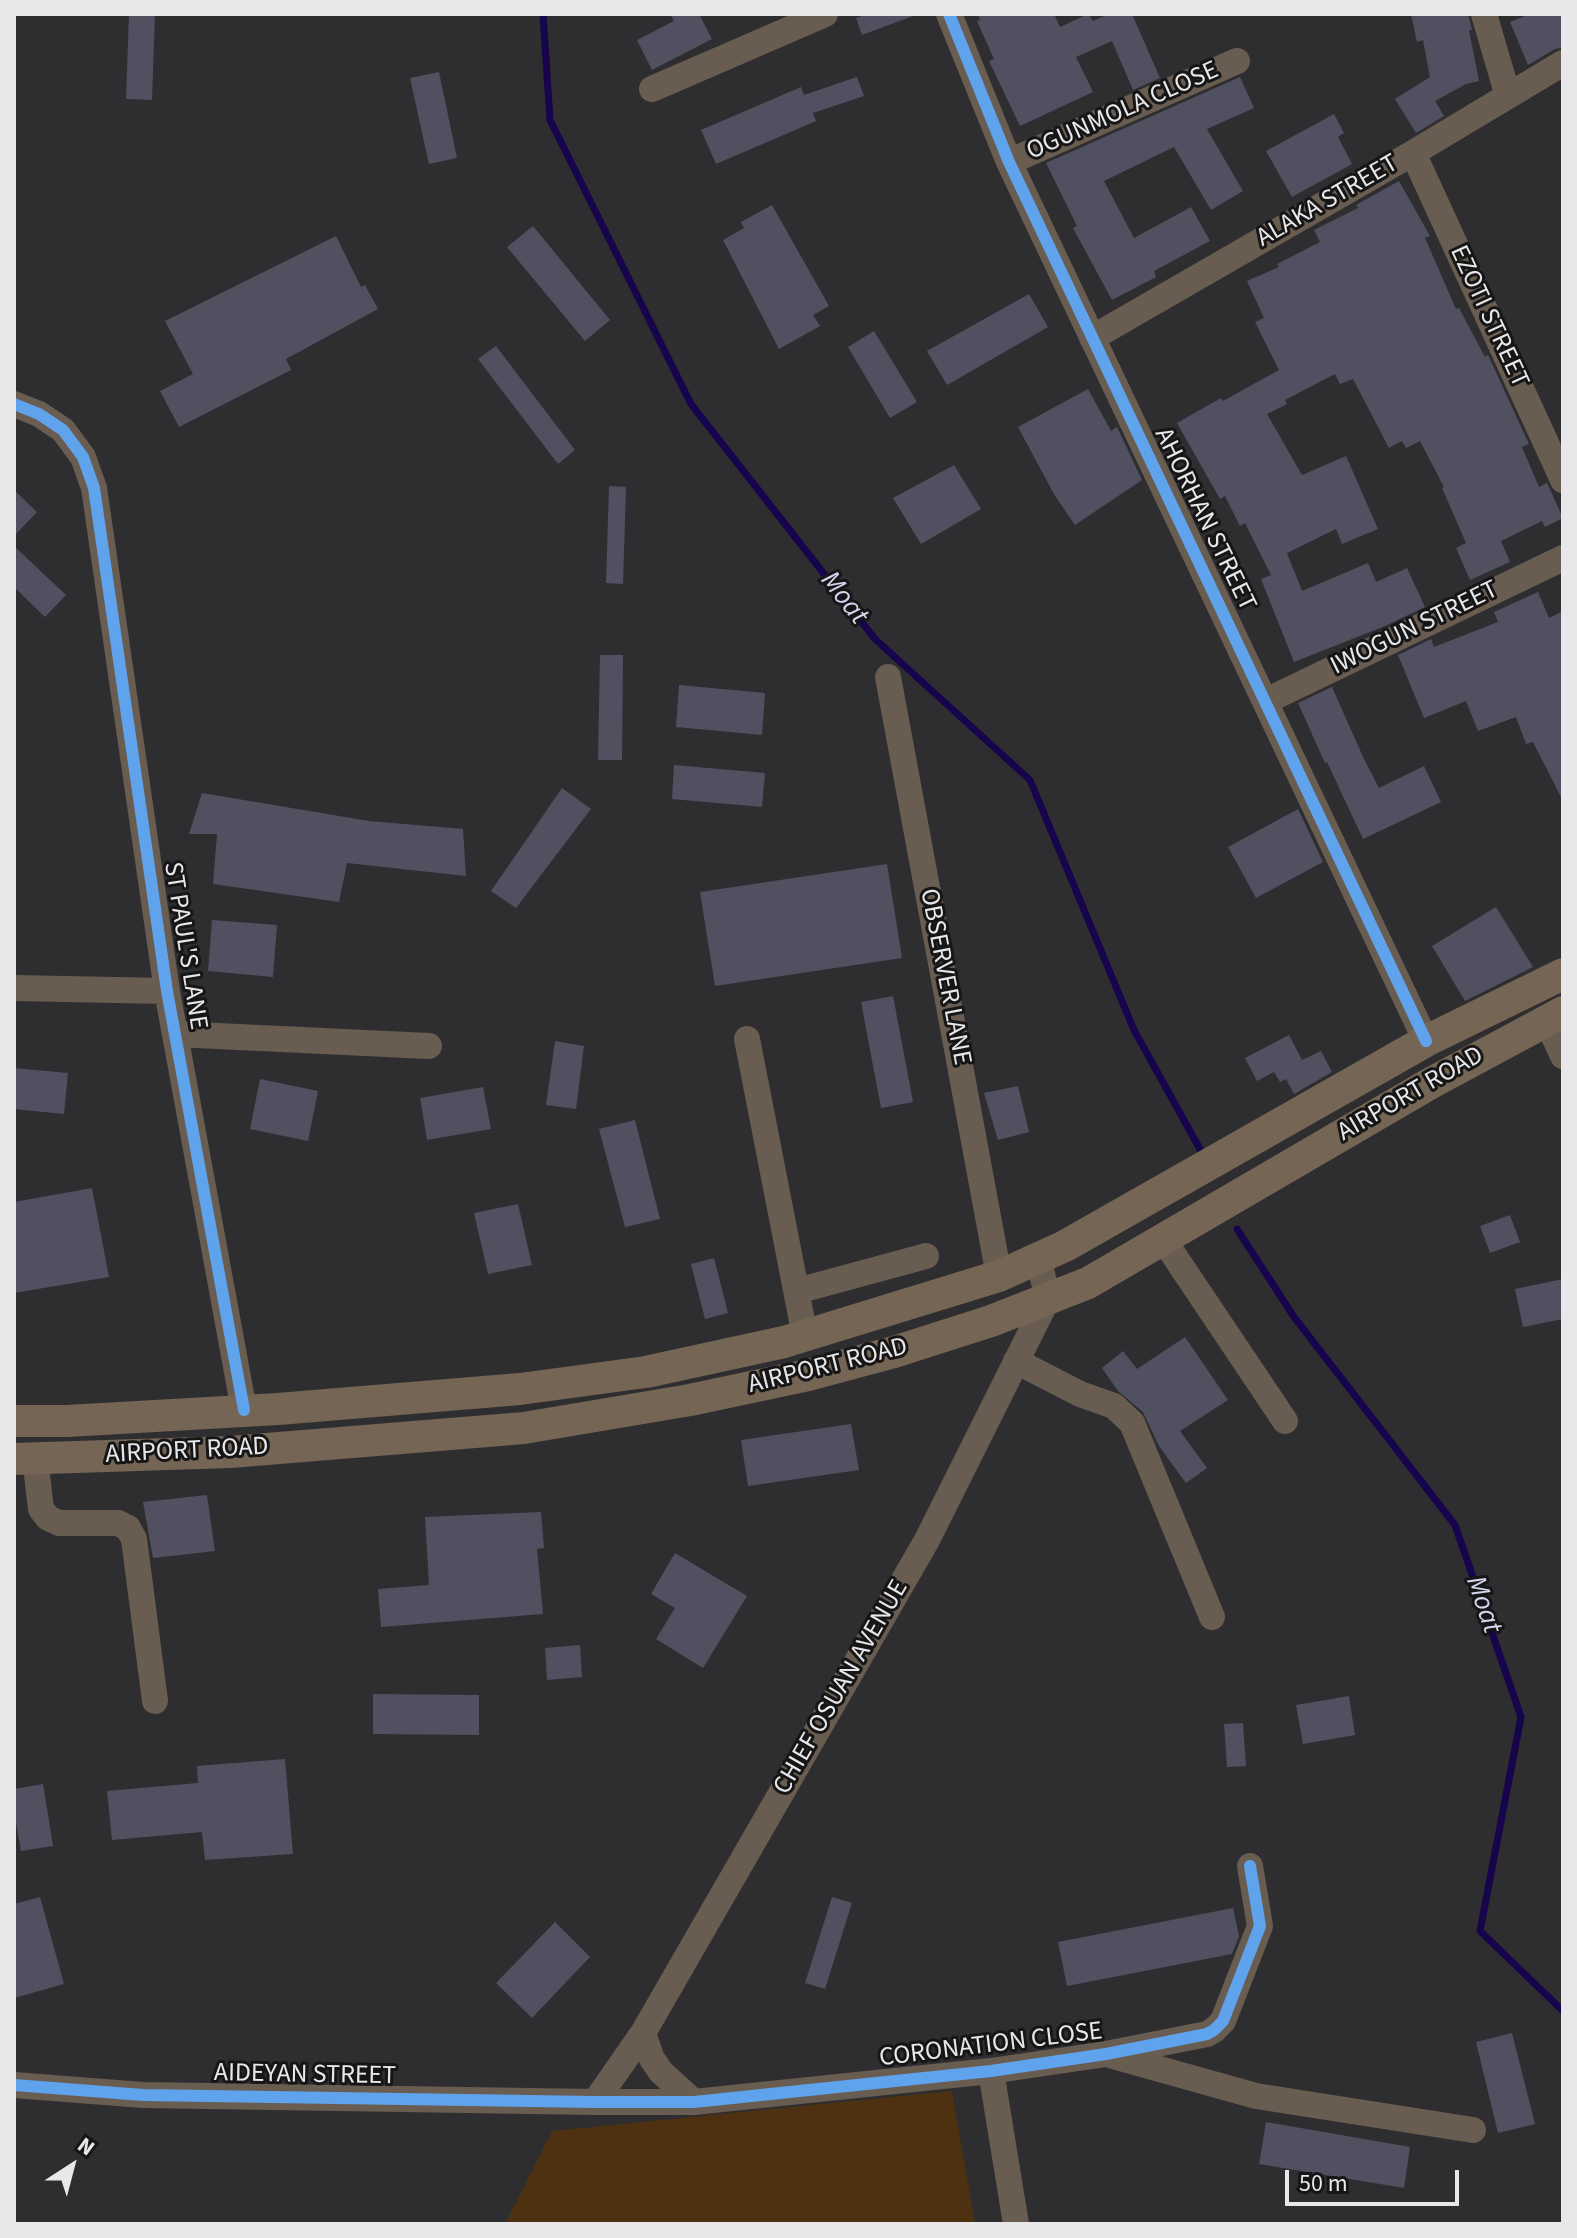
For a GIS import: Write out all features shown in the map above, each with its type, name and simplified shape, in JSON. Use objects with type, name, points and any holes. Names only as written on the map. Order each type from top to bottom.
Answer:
[{"type":"main road","name":"AIRPORT ROAD","points":[[14,1421],[67,1421],[244,1410],[520,1389],[646,1372],[805,1336],[999,1276],[1065,1246],[1426,1041],[1563,974]]},
{"type":"main road","name":"AIRPORT ROAD","points":[[24,1458],[230,1452],[524,1428],[690,1400],[808,1375],[922,1344],[1088,1283],[1431,1083],[1555,1016]]},
{"type":"street","points":[[652,89],[825,14]]},
{"type":"street","name":"AHORHAN STREET","points":[[949,14],[1009,162],[1426,1041]]},
{"type":"street","points":[[1484,14],[1508,96]]},
{"type":"street","name":"OGUNMOLA CLOSE","points":[[1009,162],[1237,61]]},
{"type":"street","name":"ALAKA STREET","points":[[1092,338],[1563,63]]},
{"type":"street","name":"EZOTI STREET","points":[[1413,153],[1563,480]]},
{"type":"street","name":"ST PAUL'S LANE","points":[[14,404],[39,414],[63,430],[83,457],[94,488],[167,991],[244,1410]]},
{"type":"street","name":"IWOGUN STREET","points":[[1266,701],[1563,558]]},
{"type":"street","name":"OBSERVER LANE","points":[[888,677],[999,1276]]},
{"type":"street","points":[[14,988],[167,991]]},
{"type":"street","points":[[1555,1016],[1563,1056]]},
{"type":"street","points":[[175,1034],[429,1046]]},
{"type":"street","points":[[747,1039],[805,1336]]},
{"type":"street","points":[[1163,1239],[1285,1421]]},
{"type":"street","points":[[797,1291],[926,1256]]},
{"type":"street","points":[[1038,1258],[1048,1298]]},
{"type":"street","name":"CHIEF OSUAN AVENUE","points":[[595,2102],[643,2033],[927,1540],[1048,1298]]},
{"type":"street","points":[[1016,1361],[1080,1394],[1114,1406],[1132,1423],[1212,1617]]},
{"type":"street","points":[[24,1458],[41,1509],[48,1518],[59,1523],[118,1523],[128,1528],[134,1539],[155,1701]]},
{"type":"street","name":"CORONATION CLOSE","points":[[595,2102],[694,2102],[991,2071],[1106,2054],[1207,2034],[1223,2021],[1260,1926],[1250,1866]]},
{"type":"street","points":[[643,2033],[652,2059],[661,2072],[694,2102]]},
{"type":"street","points":[[1106,2054],[1256,2096],[1473,2130]]},
{"type":"street","points":[[991,2071],[1016,2224]]},
{"type":"street","name":"AIDEYAN STREET","points":[[14,2085],[143,2095],[595,2102]]},
{"type":"shaded area","points":[[952,2091],[975,2224],[505,2224],[552,2131]]},
{"type":"building","points":[[129,14],[155,14],[152,100],[126,99]]},
{"type":"building","points":[[670,14],[699,14],[712,39],[652,70],[637,40],[674,21]]},
{"type":"building","points":[[868,14],[913,16],[862,35],[856,18]]},
{"type":"building","points":[[978,14],[1054,14],[1060,27],[1088,14],[1093,21],[1109,14],[1132,14],[1160,78],[1133,90],[1112,41],[1076,57],[1093,92],[1020,126],[989,61],[994,59],[977,21],[980,20]]},
{"type":"building","points":[[1411,14],[1468,14],[1479,81],[1466,84],[1435,101],[1444,116],[1416,133],[1395,99],[1430,77],[1423,40],[1417,42]]},
{"type":"building","points":[[1530,14],[1563,14],[1563,47],[1528,65],[1510,22]]},
{"type":"building","points":[[439,72],[457,158],[429,164],[410,78]]},
{"type":"building","points":[[857,77],[864,96],[813,113],[816,121],[716,164],[701,130],[801,87],[804,95]]},
{"type":"building","points":[[1240,77],[1254,108],[1207,129],[1243,191],[1211,210],[1174,147],[1104,181],[1134,238],[1191,207],[1210,241],[1154,271],[1156,277],[1112,300],[1073,228],[1077,226],[1046,163]]},
{"type":"building","points":[[1334,114],[1344,133],[1338,137],[1352,164],[1292,197],[1266,151]]},
{"type":"building","points":[[1399,181],[1430,236],[1425,238],[1456,309],[1459,308],[1485,357],[1488,355],[1529,444],[1522,447],[1539,487],[1547,483],[1563,518],[1545,527],[1542,521],[1501,541],[1510,562],[1470,580],[1456,548],[1466,543],[1444,487],[1420,441],[1406,448],[1402,441],[1389,448],[1353,379],[1340,384],[1335,374],[1285,400],[1287,404],[1267,414],[1302,475],[1346,456],[1378,529],[1342,544],[1336,529],[1287,553],[1302,591],[1368,563],[1376,582],[1407,568],[1425,607],[1294,662],[1261,579],[1271,575],[1245,523],[1240,526],[1225,496],[1220,499],[1177,423],[1279,370],[1255,322],[1264,318],[1247,281],[1279,267],[1277,264],[1320,242],[1314,230],[1358,208],[1356,205]]},
{"type":"building","points":[[772,205],[829,306],[813,315],[820,326],[779,349],[723,240],[744,228],[741,222]]},
{"type":"building","points":[[533,226],[610,320],[585,341],[507,247]]},
{"type":"building","points":[[336,236],[361,287],[365,285],[378,309],[286,359],[291,370],[179,427],[160,391],[193,374],[165,321]]},
{"type":"building","points":[[1029,294],[1048,327],[947,385],[927,351]]},
{"type":"building","points":[[874,331],[917,402],[890,418],[848,347]]},
{"type":"building","points":[[496,346],[575,450],[558,464],[478,359]]},
{"type":"building","points":[[1088,389],[1111,431],[1117,427],[1142,480],[1075,525],[1055,496],[1018,427]]},
{"type":"building","points":[[954,465],[981,509],[921,544],[893,498]]},
{"type":"building","points":[[609,486],[626,487],[623,584],[606,583]]},
{"type":"building","points":[[14,490],[37,512],[14,536]]},
{"type":"building","points":[[14,546],[66,595],[45,617],[14,587]]},
{"type":"building","points":[[1538,592],[1549,618],[1563,611],[1563,801],[1533,742],[1526,744],[1516,717],[1478,731],[1466,701],[1424,718],[1398,655],[1431,639],[1434,647],[1498,622],[1494,612]]},
{"type":"building","points":[[600,655],[623,655],[622,760],[598,760]]},
{"type":"building","points":[[679,685],[765,693],[762,735],[676,727]]},
{"type":"building","points":[[1332,687],[1379,788],[1424,766],[1441,802],[1363,839],[1298,703]]},
{"type":"building","points":[[674,765],[765,773],[762,807],[672,799]]},
{"type":"building","points":[[562,788],[591,809],[516,908],[491,891]]},
{"type":"building","points":[[202,793],[369,821],[463,829],[466,876],[347,863],[339,902],[213,884],[217,834],[189,834]]},
{"type":"building","points":[[1298,809],[1323,862],[1256,898],[1228,847]]},
{"type":"building","points":[[887,864],[902,958],[715,986],[700,892]]},
{"type":"building","points":[[1496,907],[1533,967],[1465,1001],[1432,946]]},
{"type":"building","points":[[212,920],[277,925],[273,977],[208,971]]},
{"type":"building","points":[[893,996],[913,1102],[881,1108],[861,1002]]},
{"type":"building","points":[[1289,1035],[1302,1060],[1321,1051],[1332,1072],[1294,1094],[1286,1079],[1280,1082],[1274,1072],[1257,1081],[1245,1058]]},
{"type":"building","points":[[555,1041],[584,1046],[576,1109],[546,1105]]},
{"type":"building","points":[[14,1068],[68,1073],[64,1114],[14,1109]]},
{"type":"building","points":[[260,1079],[318,1091],[308,1141],[250,1129]]},
{"type":"building","points":[[1018,1086],[1029,1132],[998,1140],[984,1093]]},
{"type":"building","points":[[483,1087],[491,1129],[427,1140],[420,1098]]},
{"type":"building","points":[[635,1120],[660,1219],[625,1227],[599,1129]]},
{"type":"building","points":[[92,1188],[109,1277],[14,1293],[14,1202]]},
{"type":"building","points":[[518,1204],[532,1265],[488,1274],[474,1213]]},
{"type":"building","points":[[1510,1215],[1520,1242],[1490,1253],[1480,1226]]},
{"type":"building","points":[[714,1258],[728,1313],[705,1319],[691,1264]]},
{"type":"building","points":[[1563,1279],[1563,1319],[1523,1327],[1515,1289]]},
{"type":"building","points":[[1185,1337],[1228,1400],[1180,1431],[1207,1468],[1186,1483],[1159,1446],[1143,1412],[1118,1391],[1102,1368],[1123,1351],[1137,1369]]},
{"type":"building","points":[[851,1424],[859,1470],[748,1486],[741,1440]]},
{"type":"building","points":[[207,1495],[215,1551],[153,1558],[143,1502]]},
{"type":"building","points":[[541,1512],[544,1548],[537,1549],[543,1614],[381,1627],[378,1589],[429,1585],[425,1517]]},
{"type":"building","points":[[675,1553],[747,1596],[703,1668],[656,1639],[675,1608],[651,1594]]},
{"type":"building","points":[[580,1645],[582,1677],[547,1680],[545,1648]]},
{"type":"building","points":[[373,1694],[479,1695],[479,1735],[373,1734]]},
{"type":"building","points":[[1349,1696],[1355,1735],[1303,1744],[1296,1705]]},
{"type":"building","points":[[1243,1723],[1246,1766],[1227,1767],[1224,1724]]},
{"type":"building","points":[[285,1759],[293,1854],[205,1860],[202,1832],[112,1840],[107,1791],[198,1783],[197,1766]]},
{"type":"building","points":[[43,1784],[53,1846],[21,1851],[14,1811],[14,1789]]},
{"type":"building","points":[[40,1897],[64,1984],[14,1998],[14,1904]]},
{"type":"building","points":[[832,1897],[852,1903],[825,1989],[805,1983]]},
{"type":"building","points":[[1233,1908],[1239,1936],[1232,1954],[1067,1986],[1058,1942]]},
{"type":"building","points":[[555,1922],[590,1957],[532,2018],[496,1983]]},
{"type":"building","points":[[1512,2033],[1535,2124],[1498,2133],[1476,2042]]},
{"type":"building","points":[[1266,2122],[1410,2147],[1404,2188],[1259,2164]]},
{"type":"waterway","name":"Moat","points":[[543,14],[550,120],[691,404],[875,639],[1030,780],[1134,1030],[1201,1151]]},
{"type":"waterway","name":"Moat","points":[[1237,1229],[1294,1317],[1455,1525],[1521,1717],[1480,1931],[1563,2011]]},
{"type":"cycle path","points":[[949,14],[1009,162],[1426,1041]]},
{"type":"cycle path","points":[[14,404],[39,414],[63,430],[83,457],[94,488],[167,991],[244,1410]]},
{"type":"cycle path","points":[[14,2085],[143,2095],[694,2102],[991,2071],[1106,2054],[1207,2034],[1223,2021],[1260,1926],[1250,1866]]}]
